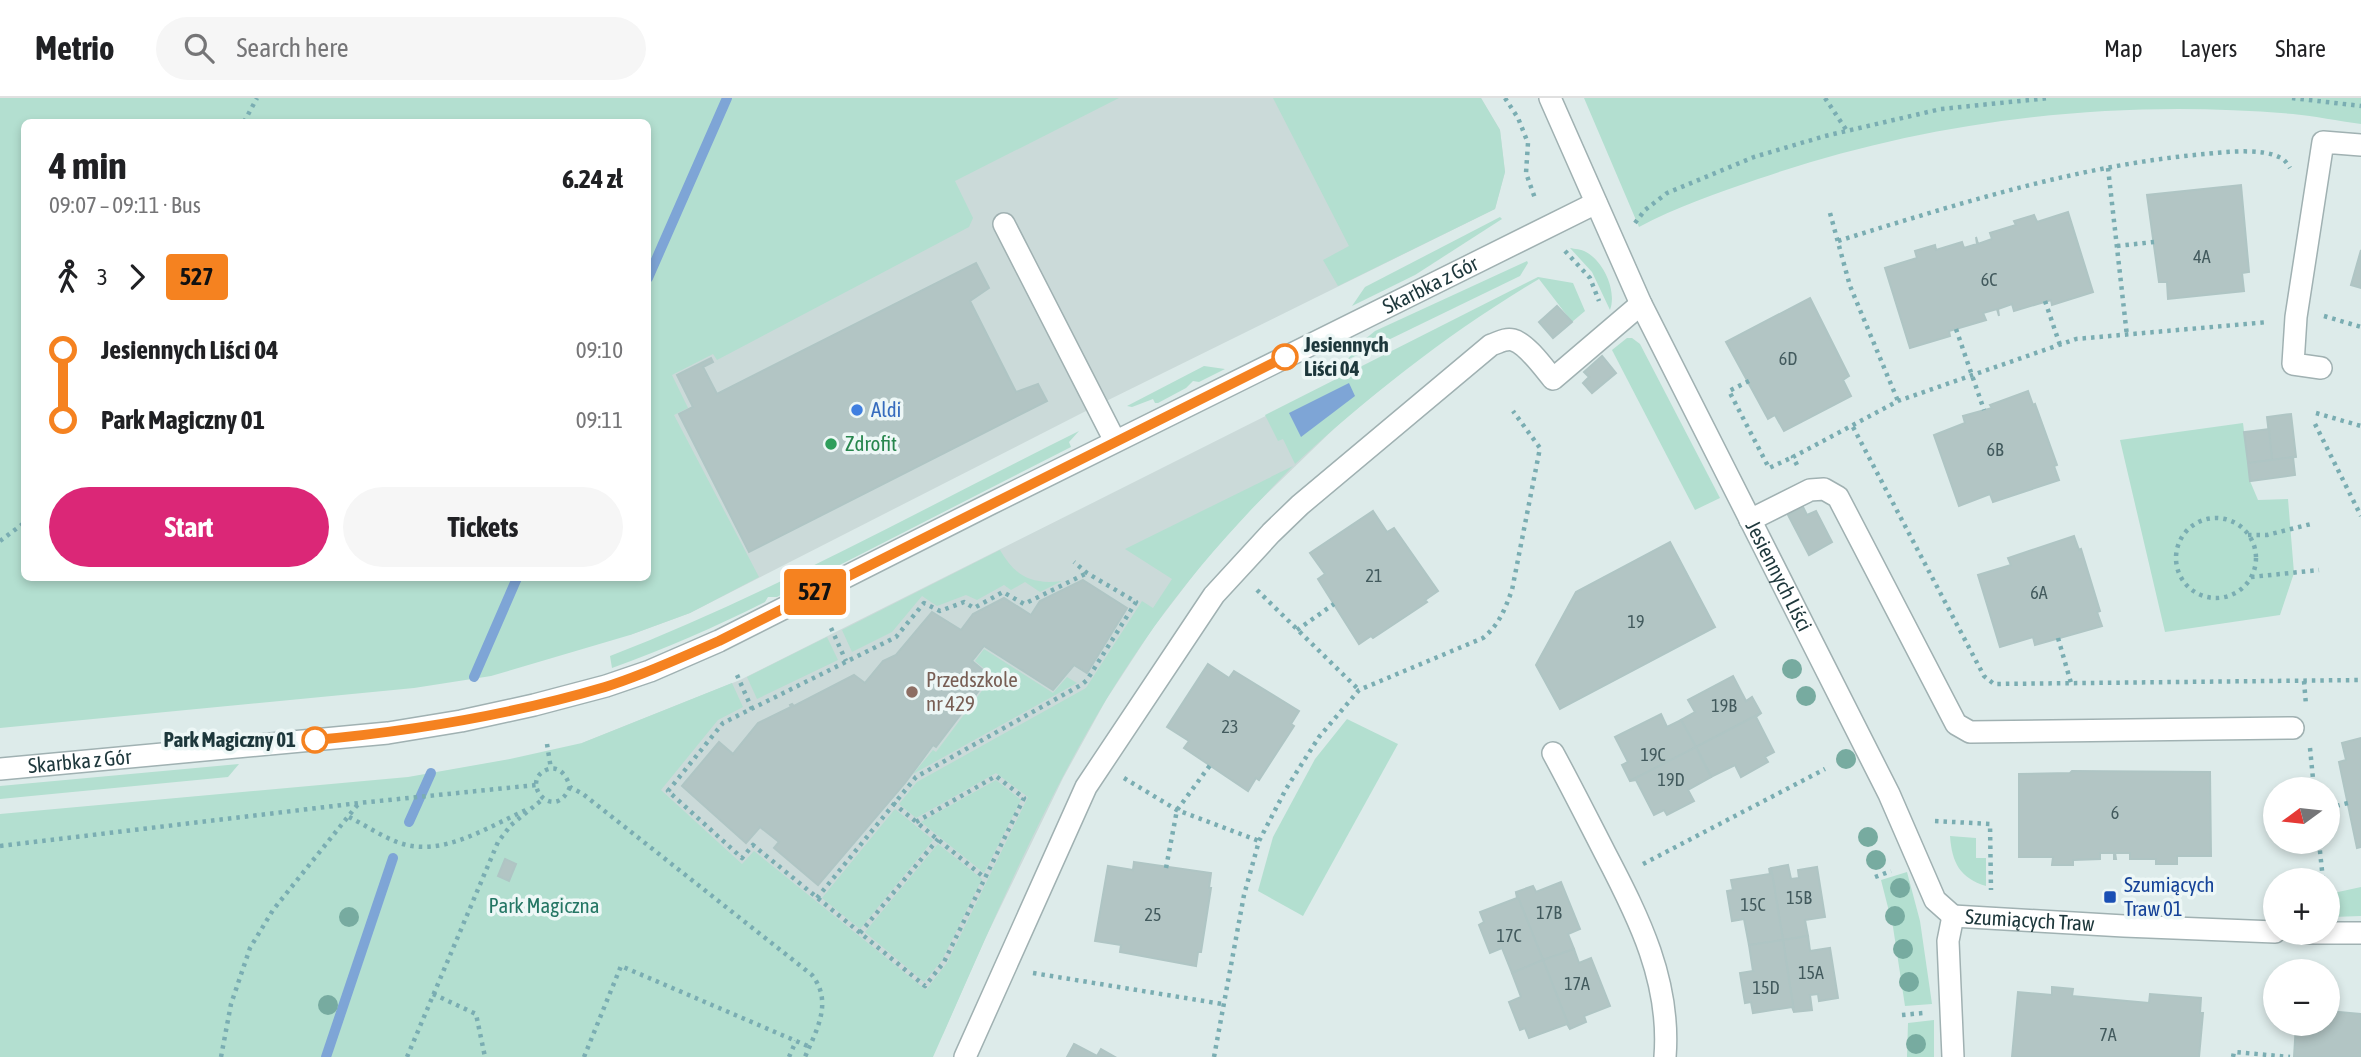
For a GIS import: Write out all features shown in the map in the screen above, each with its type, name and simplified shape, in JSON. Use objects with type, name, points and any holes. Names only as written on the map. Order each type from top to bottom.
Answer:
[{"type":"street","name":"Jesiennych Liści","points":[[1550,100],[1641,304],[1889,794],[1935,900],[1953,916]]},
{"type":"street","points":[[2321,368],[2293,364],[2296,317],[2323,142],[2361,145]]},
{"type":"street","name":"Skarbka z Gór","points":[[0,769],[388,733],[510,710],[606,686],[650,671],[719,641],[1596,203]]},
{"type":"street","points":[[1004,224],[1115,441]]},
{"type":"street","points":[[965,1057],[1086,787],[1213,595],[1300,505],[1491,345],[1511,339],[1517,341],[1553,379],[1641,304]]},
{"type":"street","points":[[1750,520],[1810,491],[1824,489],[1838,497],[1956,724],[1970,732],[2293,728]]},
{"type":"street","points":[[1553,753],[1625,892],[1652,954],[1665,1010],[1665,1057]]},
{"type":"street","points":[[1953,916],[1948,941],[1953,1057]]},
{"type":"street","name":"Szumiących Traw","points":[[1953,916],[2263,932]]},
{"type":"street","points":[[2340,933],[2361,933]]},
{"type":"path","points":[[246,119],[257,98]]},
{"type":"path","points":[[1825,98],[1847,131]]},
{"type":"path","points":[[1631,228],[1645,210],[1667,193],[1754,157],[1941,109],[2049,98]]},
{"type":"path","points":[[2292,98],[2361,106]]},
{"type":"path","points":[[1838,241],[1979,198],[2156,158],[2225,152],[2261,153],[2282,158],[2290,166],[2293,178]]},
{"type":"path","points":[[2108,168],[2127,335]]},
{"type":"path","points":[[1830,213],[1850,286],[1898,401]]},
{"type":"path","points":[[2117,246],[2154,242]]},
{"type":"path","points":[[2045,301],[2060,345]]},
{"type":"path","points":[[2314,313],[2361,327]]},
{"type":"path","points":[[1749,381],[1729,391],[1769,468],[1853,427],[1898,401],[2076,339],[2276,321]]},
{"type":"path","points":[[1955,329],[1984,410]]},
{"type":"path","points":[[1214,1057],[1244,895],[1259,841],[1319,737],[1359,690],[1483,638],[1495,628],[1512,590],[1540,448],[1513,411]]},
{"type":"path","points":[[2316,413],[2361,426]]},
{"type":"path","points":[[2315,424],[2361,516]]},
{"type":"path","points":[[1853,427],[1984,676],[1994,684],[2361,681]]},
{"type":"path","points":[[1793,457],[1801,471]]},
{"type":"path","points":[[2219,518],[2233,521],[2245,530],[2253,542],[2256,556],[2254,571],[2250,577],[2247,584],[2235,593],[2221,597],[2207,597],[2193,591],[2182,578],[2176,562],[2178,544],[2188,530],[2202,520],[2219,518]]},
{"type":"path","points":[[2248,535],[2267,535],[2311,524]]},
{"type":"path","points":[[0,541],[21,525]]},
{"type":"path","points":[[817,898],[916,777],[1087,680],[1136,602],[1087,573],[1074,562]]},
{"type":"path","points":[[1236,570],[1359,690]]},
{"type":"path","points":[[2250,577],[2319,570]]},
{"type":"path","points":[[916,822],[996,776],[1024,798],[944,962],[925,986],[753,845],[742,858],[668,791],[723,723],[895,637],[923,603],[940,611],[964,602],[974,608],[1003,592],[1024,604],[1087,573]]},
{"type":"path","points":[[1297,630],[1334,604]]},
{"type":"path","points":[[831,628],[846,662]]},
{"type":"path","points":[[2058,638],[2071,683]]},
{"type":"path","points":[[737,675],[752,709]]},
{"type":"path","points":[[547,744],[551,769]]},
{"type":"path","points":[[1101,764],[1177,810],[1259,841]]},
{"type":"path","points":[[1166,868],[1177,810],[1211,764]]},
{"type":"path","points":[[551,769],[562,772],[570,787],[559,801],[551,802],[543,799],[537,792],[536,785],[539,775],[551,769]]},
{"type":"path","points":[[1638,867],[1825,769]]},
{"type":"path","points":[[0,846],[359,803],[536,785]]},
{"type":"path","points":[[570,787],[583,794],[812,975],[822,993],[824,1006],[805,1057]]},
{"type":"path","points":[[407,1057],[498,842],[511,825],[543,799]]},
{"type":"path","points":[[221,1057],[231,1004],[250,948],[273,910],[359,803]]},
{"type":"path","points":[[893,803],[985,878]]},
{"type":"path","points":[[2340,805],[2348,803]]},
{"type":"path","points":[[349,816],[398,842],[430,846],[450,844],[533,807]]},
{"type":"path","points":[[1935,821],[1990,824],[1991,894]]},
{"type":"path","points":[[860,933],[938,839]]},
{"type":"path","points":[[584,1057],[621,966],[810,1047]]},
{"type":"path","points":[[1005,968],[1222,1004]]},
{"type":"path","points":[[433,994],[476,1014],[485,1057]]},
{"type":"path","points":[[1902,1015],[1934,1012]]},
{"type":"path","points":[[789,1057],[796,1041]]},
{"type":"path","points":[[2233,1057],[2234,1052],[2290,1057]]},
{"type":"shaded area","points":[[1012,98],[1481,98],[1500,130],[1505,172],[1495,209],[1082,413],[690,613],[630,635],[647,581],[651,581],[651,306]]},
{"type":"shaded area","name":"Przedszkole nr 429","points":[[1385,356],[1396,377],[1342,421],[1251,509],[1205,560],[1153,628],[1106,700],[1063,778],[985,939],[943,1034],[582,743],[740,680]]},
{"type":"green space","points":[[0,98],[1119,98],[955,181],[973,218],[969,227],[717,360],[713,354],[672,375],[688,408],[674,415],[759,577],[690,613],[630,635],[491,676],[414,688],[0,728]]},
{"type":"green space","points":[[1273,98],[1481,98],[1500,130],[1505,172],[1495,209],[1338,286],[1323,260],[1349,246]]},
{"type":"green space","points":[[1584,98],[2361,98],[2361,124],[2293,114],[2225,110],[2157,109],[2022,118],[1955,128],[1823,159],[1713,195],[1639,227]]},
{"type":"green space","points":[[1500,217],[1502,219],[1415,275],[1352,306],[1365,287]]},
{"type":"green space","points":[[1570,248],[1586,252],[1603,270],[1612,294],[1610,310],[1592,272]]},
{"type":"green space","points":[[1527,261],[1520,276],[1347,360],[1375,331]]},
{"type":"green space","points":[[1538,277],[1573,283],[1585,311],[1572,322],[1539,279],[1442,343],[1352,413],[1295,464],[1283,439],[1278,441],[1265,415]]},
{"type":"green space","points":[[1627,338],[1640,344],[1720,498],[1695,510],[1612,350]]},
{"type":"green space","points":[[1204,366],[1225,369],[1199,382],[1193,381],[1186,388],[1158,403],[1153,399],[1132,407],[1127,406]]},
{"type":"green space","points":[[2243,423],[2250,481],[2258,500],[2288,499],[2294,573],[2280,615],[2165,632],[2120,440]]},
{"type":"green space","points":[[1079,431],[1069,442],[1071,447],[777,597],[768,597],[765,602],[709,629],[612,668],[610,656],[789,577]]},
{"type":"green space","name":"Park Magiczna","points":[[1293,466],[1203,564],[1154,627],[1120,677],[1060,782],[1033,836],[933,1057],[0,1057],[0,814],[408,777],[510,759],[582,743],[732,683],[743,707],[718,720],[661,790],[742,864],[754,851],[926,990],[947,963],[1028,797],[996,773],[916,818],[899,804],[917,782],[1086,688],[1142,601],[1153,608],[1172,579],[1125,549]]},
{"type":"green space","points":[[1000,550],[1025,577],[1041,582],[1062,581],[1040,592],[1025,582],[1011,590],[1004,585],[977,600],[966,595],[937,606],[922,596],[892,632],[852,652],[842,630]]},
{"type":"green space","points":[[827,637],[838,660],[757,699],[747,677]]},
{"type":"green space","points":[[984,649],[1053,693],[1067,677],[1077,683],[913,774],[933,750],[936,752],[993,676],[975,661]]},
{"type":"green space","points":[[1347,719],[1398,744],[1303,916],[1258,891],[1273,837],[1315,759]]},
{"type":"green space","points":[[239,764],[228,777],[0,799],[0,786]]},
{"type":"green space","points":[[996,780],[1021,800],[984,873],[921,822]]},
{"type":"green space","points":[[895,809],[933,840],[860,929],[822,898]]},
{"type":"green space","points":[[1950,836],[1976,838],[1976,858],[1986,858],[1986,886],[1970,879],[1959,868],[1955,862]]},
{"type":"green space","points":[[938,844],[982,879],[942,960],[924,982],[865,932]]},
{"type":"green space","points":[[1907,872],[1920,921],[1932,1004],[1905,1006],[1893,927],[1881,880]]},
{"type":"green space","points":[[2361,887],[2361,916],[2340,917],[2340,892]]},
{"type":"green space","points":[[1934,1020],[1934,1057],[1907,1057],[1908,1023]]},
{"type":"water","points":[[1349,383],[1355,396],[1301,437],[1289,413]]},
{"type":"building","points":[[2241,185],[2249,272],[2242,273],[2244,291],[2168,299],[2167,282],[2159,282],[2147,195]]},
{"type":"building","points":[[2068,212],[2093,292],[2052,305],[2051,300],[2014,311],[2012,304],[1998,309],[1999,316],[1997,309],[1983,313],[1986,320],[1949,331],[1950,336],[1910,348],[1885,268],[1917,258],[1915,251],[1935,245],[1936,250],[1962,242],[1964,248],[1977,244],[1976,237],[1978,244],[1992,239],[1990,233],[2016,225],[2014,221],[2034,215],[2037,222]]},
{"type":"building","points":[[2361,250],[2361,288],[2351,285]]},
{"type":"building","name":"Aldi","points":[[976,263],[989,288],[970,301],[1016,392],[1038,384],[1047,401],[749,552],[679,414],[693,407],[677,375],[711,358],[713,362],[703,367],[717,394]]},
{"type":"building","points":[[1810,298],[1849,376],[1843,380],[1851,396],[1784,431],[1775,415],[1768,419],[1726,342]]},
{"type":"building","points":[[1557,306],[1572,322],[1553,338],[1539,322]]},
{"type":"building","points":[[1602,356],[1616,373],[1592,393],[1583,383],[1589,377],[1584,372]]},
{"type":"building","points":[[2028,391],[2057,465],[2054,466],[2059,480],[1993,502],[1990,494],[1959,506],[1934,435],[1965,423],[1963,416],[1992,408],[1990,405]]},
{"type":"building","points":[[2291,414],[2296,457],[2272,460],[2267,417]]},
{"type":"building","points":[[2269,429],[2272,460],[2248,463],[2244,432]]},
{"type":"building","points":[[2293,457],[2295,475],[2250,481],[2248,463]]},
{"type":"building","points":[[1803,507],[1807,515],[1816,511],[1832,542],[1809,555],[1788,515]]},
{"type":"building","points":[[1373,511],[1387,532],[1394,528],[1438,591],[1425,600],[1427,602],[1373,638],[1371,636],[1359,644],[1318,579],[1325,574],[1310,553]]},
{"type":"building","points":[[2074,536],[2079,550],[2081,549],[2102,626],[2035,645],[2033,637],[2000,647],[1978,575],[2011,565],[2008,558]]},
{"type":"building","points":[[1670,542],[1715,627],[1560,709],[1536,665],[1576,592]]},
{"type":"building","points":[[1083,580],[1127,608],[1087,673],[1074,665],[1053,690],[984,646],[972,661],[990,676],[936,747],[933,745],[905,783],[818,885],[774,848],[779,842],[760,827],[746,843],[682,786],[719,742],[733,754],[758,723],[791,707],[790,705],[794,706],[854,675],[865,683],[883,661],[896,655],[932,612],[961,630],[973,614],[1004,598],[1031,615],[1040,601]]},
{"type":"building","points":[[1208,664],[1229,678],[1234,671],[1299,711],[1291,724],[1294,726],[1259,780],[1256,778],[1248,791],[1184,748],[1189,741],[1167,727]]},
{"type":"building","points":[[1733,676],[1746,701],[1752,697],[1761,713],[1696,747],[1681,720],[1695,712],[1688,700]]},
{"type":"building","points":[[1761,713],[1756,717],[1774,752],[1765,757],[1768,762],[1741,777],[1735,765],[1711,777],[1696,747]]},
{"type":"building","points":[[1661,714],[1667,727],[1681,720],[1696,747],[1630,781],[1622,765],[1628,762],[1615,737]]},
{"type":"building","points":[[2361,738],[2361,847],[2357,848],[2339,762],[2346,760],[2342,743]]},
{"type":"building","points":[[1696,747],[1711,777],[1688,790],[1694,801],[1667,815],[1664,810],[1654,815],[1636,780],[1630,781]]},
{"type":"building","points":[[2072,771],[2210,772],[2211,856],[2177,856],[2177,864],[2156,864],[2156,859],[2130,859],[2130,853],[2115,853],[2114,859],[2114,853],[2100,853],[2100,859],[2073,860],[2073,865],[2052,865],[2053,857],[2019,857],[2019,774]]},
{"type":"building","points":[[505,859],[516,864],[509,881],[498,876]]},
{"type":"building","points":[[1134,862],[1211,873],[1201,952],[1198,952],[1196,966],[1120,952],[1121,945],[1095,941],[1108,866],[1133,870]]},
{"type":"building","points":[[1788,865],[1791,879],[1799,878],[1798,870],[1817,867],[1825,917],[1805,920],[1808,936],[1783,940],[1771,868]]},
{"type":"building","points":[[1769,868],[1783,940],[1749,945],[1744,919],[1732,921],[1727,891],[1733,890],[1731,880],[1770,874]]},
{"type":"building","points":[[1561,882],[1580,929],[1568,934],[1574,949],[1543,960],[1516,892],[1533,886],[1536,892]]},
{"type":"building","points":[[1516,892],[1543,960],[1512,973],[1502,948],[1490,953],[1479,925],[1484,922],[1480,912],[1517,898]]},
{"type":"building","points":[[1808,936],[1810,951],[1830,948],[1838,998],[1819,1001],[1818,994],[1810,995],[1812,1010],[1794,1012],[1783,940]]},
{"type":"building","points":[[1783,940],[1794,1012],[1792,1007],[1753,1013],[1751,1002],[1745,1003],[1740,973],[1753,971],[1749,945]]},
{"type":"building","points":[[1574,949],[1579,963],[1591,958],[1610,1006],[1584,1016],[1586,1022],[1570,1029],[1543,960]]},
{"type":"building","points":[[1543,960],[1570,1029],[1567,1024],[1529,1038],[1525,1028],[1520,1030],[1509,1002],[1521,997],[1512,973]]},
{"type":"building","points":[[2052,987],[2073,989],[2072,996],[2149,1003],[2150,994],[2201,998],[2200,1013],[2203,1013],[2199,1057],[2012,1057],[2018,992],[2052,995]]},
{"type":"building","points":[[2340,1012],[2361,1014],[2361,1057],[2294,1057],[2295,1036],[2340,1036]]},
{"type":"building","points":[[1074,1044],[1097,1056],[1101,1049],[1115,1057],[1067,1057]]},
{"type":"waterway","points":[[651,271],[727,98]]},
{"type":"waterway","points":[[474,677],[516,581]]},
{"type":"waterway","points":[[409,822],[431,773]]},
{"type":"waterway","points":[[326,1057],[393,858]]},
{"type":"bus line","name":"527","points":[[315,740],[388,733],[461,721],[606,686],[650,671],[719,641],[1285,357]]},
{"type":"place","name":"Jesiennych Liści 04","points":[[1285,357]]},
{"type":"place","name":"Aldi","points":[[857,410]]},
{"type":"place","name":"Zdrofit","points":[[831,444]]},
{"type":"place","name":"Przedszkole nr 429","points":[[912,692]]},
{"type":"place","name":"Park Magiczny 01","points":[[315,740]]},
{"type":"place","name":"Szumiących Traw 01","points":[[2110,897]]}]
